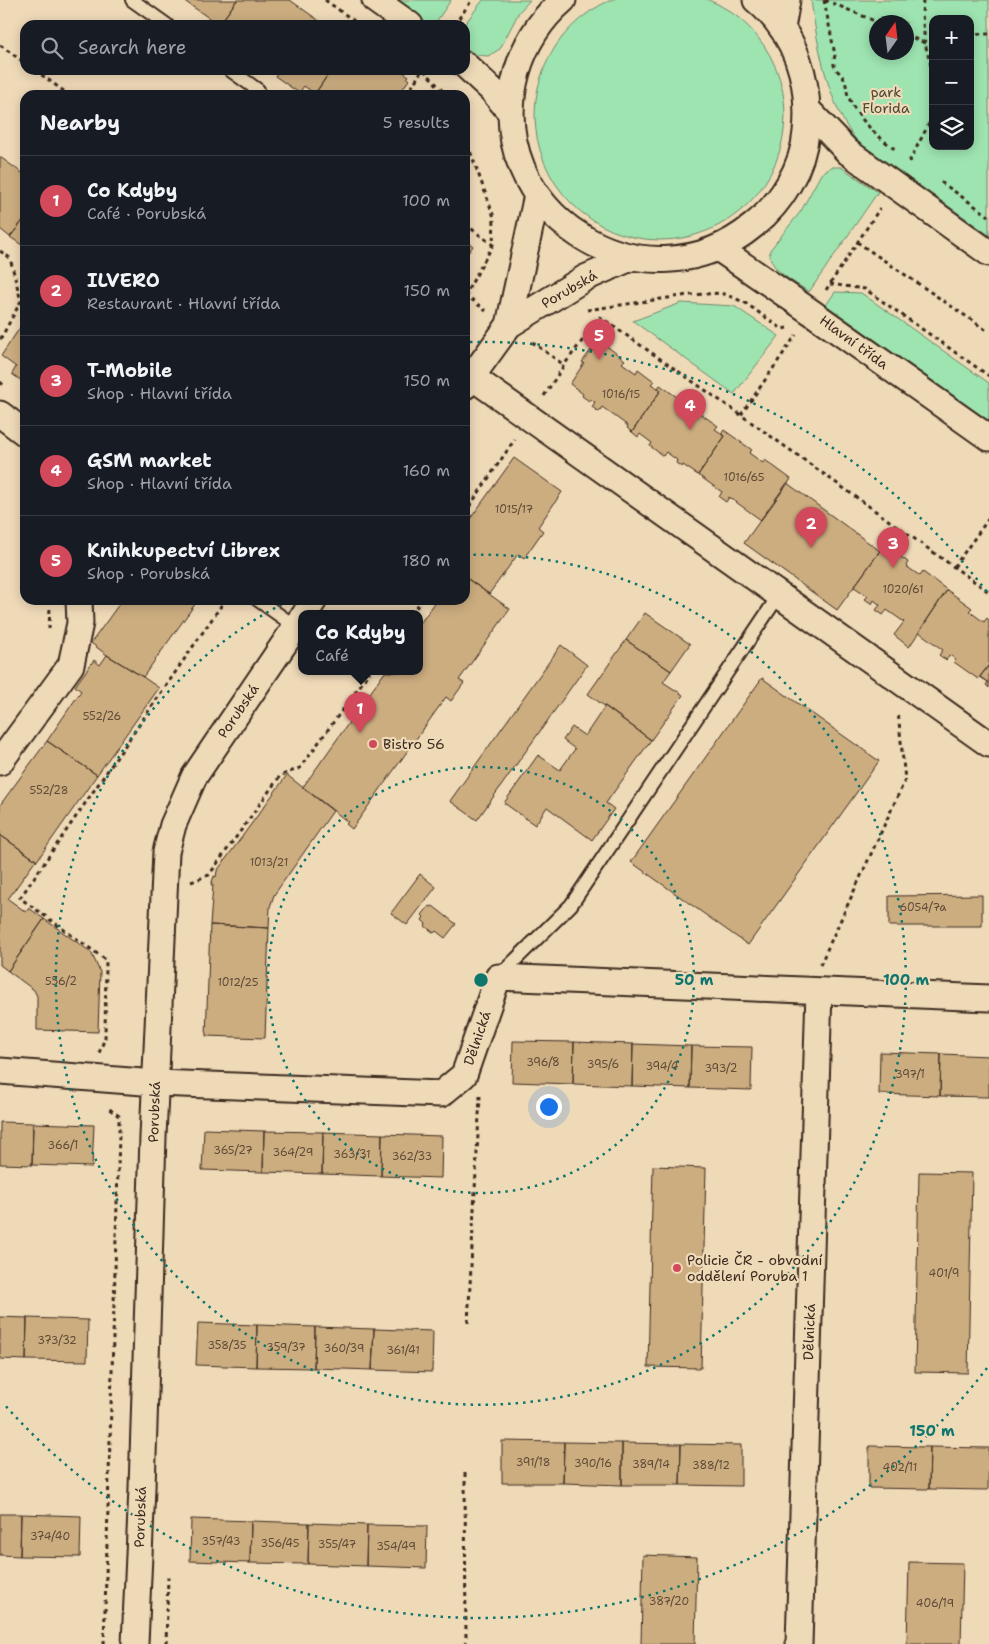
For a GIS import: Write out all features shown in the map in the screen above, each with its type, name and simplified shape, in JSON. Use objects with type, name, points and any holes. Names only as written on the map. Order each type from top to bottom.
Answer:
[{"type":"street","points":[[375,0],[403,20]]},
{"type":"street","points":[[563,0],[553,8],[535,31],[522,56],[514,84],[511,113],[514,142],[523,170],[537,195],[556,218],[578,236],[605,249],[633,257],[662,260],[690,256],[718,248],[744,234],[766,215],[784,192],[798,167],[806,139],[808,110],[805,81],[796,54],[782,28],[756,0]]},
{"type":"street","points":[[782,28],[787,0]]},
{"type":"street","points":[[470,69],[492,90],[511,113]]},
{"type":"street","points":[[808,110],[848,152],[989,253]]},
{"type":"street","name":"Porubská","points":[[509,325],[537,195]]},
{"type":"street","name":"Hlavní třída","points":[[718,248],[812,312],[989,438]]},
{"type":"street","name":"Porubská","points":[[470,374],[509,325],[585,278],[633,257]]},
{"type":"street","points":[[470,380],[989,744]]},
{"type":"street","points":[[0,414],[20,429]]},
{"type":"street","points":[[0,762],[72,665],[80,623],[80,605]]},
{"type":"street","name":"Porubská","points":[[135,1644],[166,852],[173,825],[194,777],[298,624]]},
{"type":"street","points":[[498,977],[989,998]]},
{"type":"street","name":"Dělnická","points":[[0,1071],[156,1083],[441,1094],[464,1075],[498,977]]},
{"type":"street","name":"Dělnická","points":[[799,1644],[819,991]]},
{"type":"lane","points":[[132,0],[160,20]]},
{"type":"lane","points":[[237,75],[258,90]]},
{"type":"lane","points":[[498,977],[571,905],[779,595]]},
{"type":"lane","points":[[269,605],[298,619]]},
{"type":"path","points":[[325,0],[353,20]]},
{"type":"path","points":[[458,20],[472,0]]},
{"type":"path","points":[[825,0],[869,19]]},
{"type":"path","points":[[825,0],[835,55],[833,63],[836,71],[844,79],[849,98],[866,124],[918,166]]},
{"type":"path","points":[[924,0],[922,14],[930,60]]},
{"type":"path","points":[[974,36],[989,34]]},
{"type":"path","points":[[914,38],[929,44]]},
{"type":"path","points":[[0,45],[20,59]]},
{"type":"path","points":[[42,75],[62,90]]},
{"type":"path","points":[[410,90],[420,75]]},
{"type":"path","points":[[428,75],[441,90]]},
{"type":"path","points":[[929,124],[895,186],[830,284],[865,289],[989,376]]},
{"type":"path","points":[[470,151],[494,217],[493,245],[470,286]]},
{"type":"path","points":[[934,177],[989,216]]},
{"type":"path","points":[[470,228],[493,245]]},
{"type":"path","points":[[857,242],[989,332]]},
{"type":"path","points":[[0,251],[10,258],[20,301],[0,340]]},
{"type":"path","points":[[578,311],[688,295],[722,293],[744,302],[782,329]]},
{"type":"path","points":[[741,415],[812,312]]},
{"type":"path","points":[[541,338],[534,343],[564,365],[600,317],[989,592]]},
{"type":"path","points":[[954,567],[989,518]]},
{"type":"path","points":[[49,630],[50,605]]},
{"type":"path","points":[[104,1644],[119,1135],[119,1116],[96,1098],[97,1057],[105,1038],[106,960],[20,898],[223,605]]},
{"type":"path","points":[[190,883],[196,878],[209,875],[280,776],[300,768],[368,675]]},
{"type":"path","points":[[819,991],[817,972],[905,780],[895,677]]},
{"type":"path","points":[[468,1323],[481,1088]]},
{"type":"path","points":[[465,1473],[466,1644]]},
{"type":"path","points":[[166,1644],[168,1576]]},
{"type":"green space","points":[[614,-1],[706,-1],[729,11],[757,36],[770,56],[780,79],[784,103],[783,139],[780,151],[770,174],[757,194],[729,219],[708,230],[684,238],[660,240],[636,238],[612,230],[591,219],[563,194],[556,184],[545,163],[537,139],[535,115],[537,91],[550,56],[563,36],[581,18]]},
{"type":"green space","points":[[394,0],[451,0],[437,20],[422,20]]},
{"type":"green space","points":[[483,0],[530,0],[519,12],[500,49],[488,56],[476,55],[470,51],[470,20],[468,20]]},
{"type":"green space","name":"park Florida","points":[[811,0],[989,0],[989,235],[857,141],[838,110],[825,74]]},
{"type":"green space","points":[[831,167],[841,167],[878,192],[809,292],[777,269],[770,257],[770,250],[801,211],[821,174]]},
{"type":"green space","points":[[835,292],[861,293],[989,383],[989,421],[826,305]]},
{"type":"green space","points":[[681,303],[734,306],[779,336],[734,394],[633,321]]},
{"type":"building","points":[[183,0],[237,0],[223,20],[212,20]]},
{"type":"building","points":[[237,0],[290,0],[318,20],[223,20]]},
{"type":"building","points":[[328,75],[318,90],[310,90],[304,86],[301,90],[295,90],[275,76]]},
{"type":"building","points":[[328,75],[409,76],[407,78],[409,80],[402,90],[317,90]]},
{"type":"building","points":[[0,157],[20,171],[20,224],[10,237],[0,229]]},
{"type":"building","points":[[20,224],[20,244],[10,237]]},
{"type":"building","points":[[20,328],[20,380],[12,374],[16,367],[1,356]]},
{"type":"building","points":[[600,341],[625,360],[622,363],[636,373],[638,369],[654,381],[651,384],[661,390],[632,432],[627,428],[628,426],[602,407],[599,412],[592,407],[595,402],[590,399],[589,401],[582,396],[583,394],[570,384],[584,363],[582,362]]},
{"type":"building","points":[[660,385],[718,426],[715,429],[725,436],[698,475],[683,465],[682,467],[676,463],[677,460],[666,452],[663,456],[650,446],[652,443],[640,434],[638,437],[632,432],[661,390],[658,388]]},
{"type":"building","points":[[724,430],[752,450],[749,453],[763,463],[765,460],[791,479],[761,520],[729,497],[726,502],[719,497],[722,492],[698,475],[725,436],[721,434]]},
{"type":"building","points":[[514,458],[562,492],[538,527],[543,531],[524,558],[518,554],[489,594],[470,581],[470,519]]},
{"type":"building","points":[[787,483],[880,551],[837,610],[744,543]]},
{"type":"building","points":[[884,545],[908,562],[906,566],[920,576],[923,572],[947,590],[909,647],[894,635],[904,622],[887,610],[883,615],[876,610],[880,605],[874,600],[872,604],[865,599],[868,596],[854,587]]},
{"type":"building","name":"Bistro 56","points":[[470,581],[510,609],[459,680],[464,683],[451,701],[446,697],[352,829],[346,824],[348,822],[303,787],[383,675],[423,675],[423,619],[433,605],[470,605]]},
{"type":"building","points":[[947,590],[972,608],[969,611],[984,622],[987,618],[989,620],[989,665],[978,679],[954,662],[956,660],[950,655],[946,660],[939,655],[943,650],[919,632]]},
{"type":"building","points":[[118,605],[194,605],[143,677],[91,643]]},
{"type":"building","points":[[645,613],[690,644],[671,671],[626,640]]},
{"type":"building","points":[[626,640],[671,671],[663,682],[683,695],[651,740],[588,694]]},
{"type":"building","points":[[561,645],[587,665],[477,820],[450,801]]},
{"type":"building","points":[[107,655],[159,688],[97,775],[47,741],[81,691],[75,686],[94,660],[100,665]]},
{"type":"building","points":[[989,665],[989,688],[986,685],[988,682],[980,677]]},
{"type":"building","points":[[762,678],[879,761],[748,945],[631,862]]},
{"type":"building","points":[[605,706],[651,740],[606,803],[614,809],[592,840],[547,807],[535,825],[504,803],[538,755],[560,770],[575,749],[563,740],[572,727],[585,736]]},
{"type":"building","points":[[47,741],[97,775],[36,862],[36,860],[0,835],[0,805]]},
{"type":"building","points":[[287,775],[333,811],[274,895],[270,907],[269,928],[210,925],[213,885],[211,885],[214,876],[216,877],[217,871]]},
{"type":"building","points":[[0,835],[36,860],[8,899],[26,912],[29,908],[44,919],[8,971],[0,965]]},
{"type":"building","points":[[420,874],[436,887],[407,925],[391,913]]},
{"type":"building","points":[[982,895],[982,926],[889,926],[889,896]]},
{"type":"building","points":[[429,906],[433,906],[456,924],[445,938],[425,926],[426,924],[422,920],[424,917],[422,915]]},
{"type":"building","points":[[44,919],[91,952],[100,972],[98,1032],[37,1030],[37,996],[34,990],[8,971]]},
{"type":"building","points":[[210,925],[269,928],[265,1038],[206,1036]]},
{"type":"building","points":[[513,1041],[574,1042],[573,1084],[512,1082]]},
{"type":"building","points":[[574,1042],[633,1044],[632,1086],[573,1084]]},
{"type":"building","points":[[633,1044],[691,1046],[690,1088],[632,1086]]},
{"type":"building","points":[[691,1046],[752,1047],[751,1090],[690,1088]]},
{"type":"building","points":[[880,1052],[941,1054],[940,1096],[879,1094]]},
{"type":"building","points":[[941,1054],[989,1056],[989,1097],[940,1096]]},
{"type":"building","points":[[0,1122],[33,1123],[32,1165],[0,1164]]},
{"type":"building","points":[[33,1123],[94,1125],[92,1167],[32,1165]]},
{"type":"building","points":[[204,1129],[264,1131],[263,1172],[202,1170]]},
{"type":"building","points":[[264,1131],[323,1132],[322,1174],[263,1172]]},
{"type":"building","points":[[323,1132],[382,1134],[381,1176],[322,1174]]},
{"type":"building","points":[[382,1134],[442,1136],[441,1178],[381,1176]]},
{"type":"building","name":"Policie ČR - obvodní oddělení Poruba 1","points":[[653,1166],[706,1168],[701,1368],[648,1367]]},
{"type":"building","points":[[919,1172],[972,1173],[968,1373],[915,1372]]},
{"type":"building","points":[[0,1317],[27,1318],[26,1360],[0,1359]]},
{"type":"building","points":[[27,1318],[88,1320],[87,1361],[26,1360]]},
{"type":"building","points":[[198,1323],[257,1325],[256,1367],[196,1365]]},
{"type":"building","points":[[257,1325],[315,1327],[314,1368],[256,1367]]},
{"type":"building","points":[[315,1327],[374,1329],[372,1370],[314,1368]]},
{"type":"building","points":[[374,1329],[433,1331],[432,1372],[372,1370]]},
{"type":"building","points":[[502,1441],[564,1442],[563,1483],[502,1483]]},
{"type":"building","points":[[564,1442],[622,1443],[622,1485],[563,1483]]},
{"type":"building","points":[[622,1443],[681,1444],[680,1485],[622,1485]]},
{"type":"building","points":[[681,1444],[741,1445],[741,1486],[680,1485]]},
{"type":"building","points":[[869,1446],[930,1447],[929,1489],[869,1488]]},
{"type":"building","points":[[930,1447],[989,1448],[988,1490],[929,1489]]},
{"type":"building","points":[[0,1514],[21,1514],[20,1556],[0,1555]]},
{"type":"building","points":[[21,1514],[81,1516],[80,1557],[20,1556]]},
{"type":"building","points":[[191,1519],[251,1521],[250,1563],[190,1561]]},
{"type":"building","points":[[251,1521],[309,1523],[308,1564],[250,1563]]},
{"type":"building","points":[[309,1523],[367,1525],[366,1566],[308,1564]]},
{"type":"building","points":[[367,1525],[427,1526],[426,1568],[366,1566]]},
{"type":"building","points":[[643,1555],[697,1557],[695,1644],[641,1644]]},
{"type":"building","points":[[909,1562],[963,1563],[961,1644],[907,1644]]},
{"type":"place","name":"Knihkupectví Librex","points":[[599,360]]},
{"type":"place","name":"GSM market","points":[[690,430]]},
{"type":"place","name":"ILVERO","points":[[811,548]]},
{"type":"place","name":"T-Mobile","points":[[893,568]]},
{"type":"place","name":"Co Kdyby","points":[[360,733]]},
{"type":"place","name":"Bistro 56","points":[[373,744]]},
{"type":"place","name":"Policie ČR - obvodní oddělení Poruba 1","points":[[677,1268]]}]
